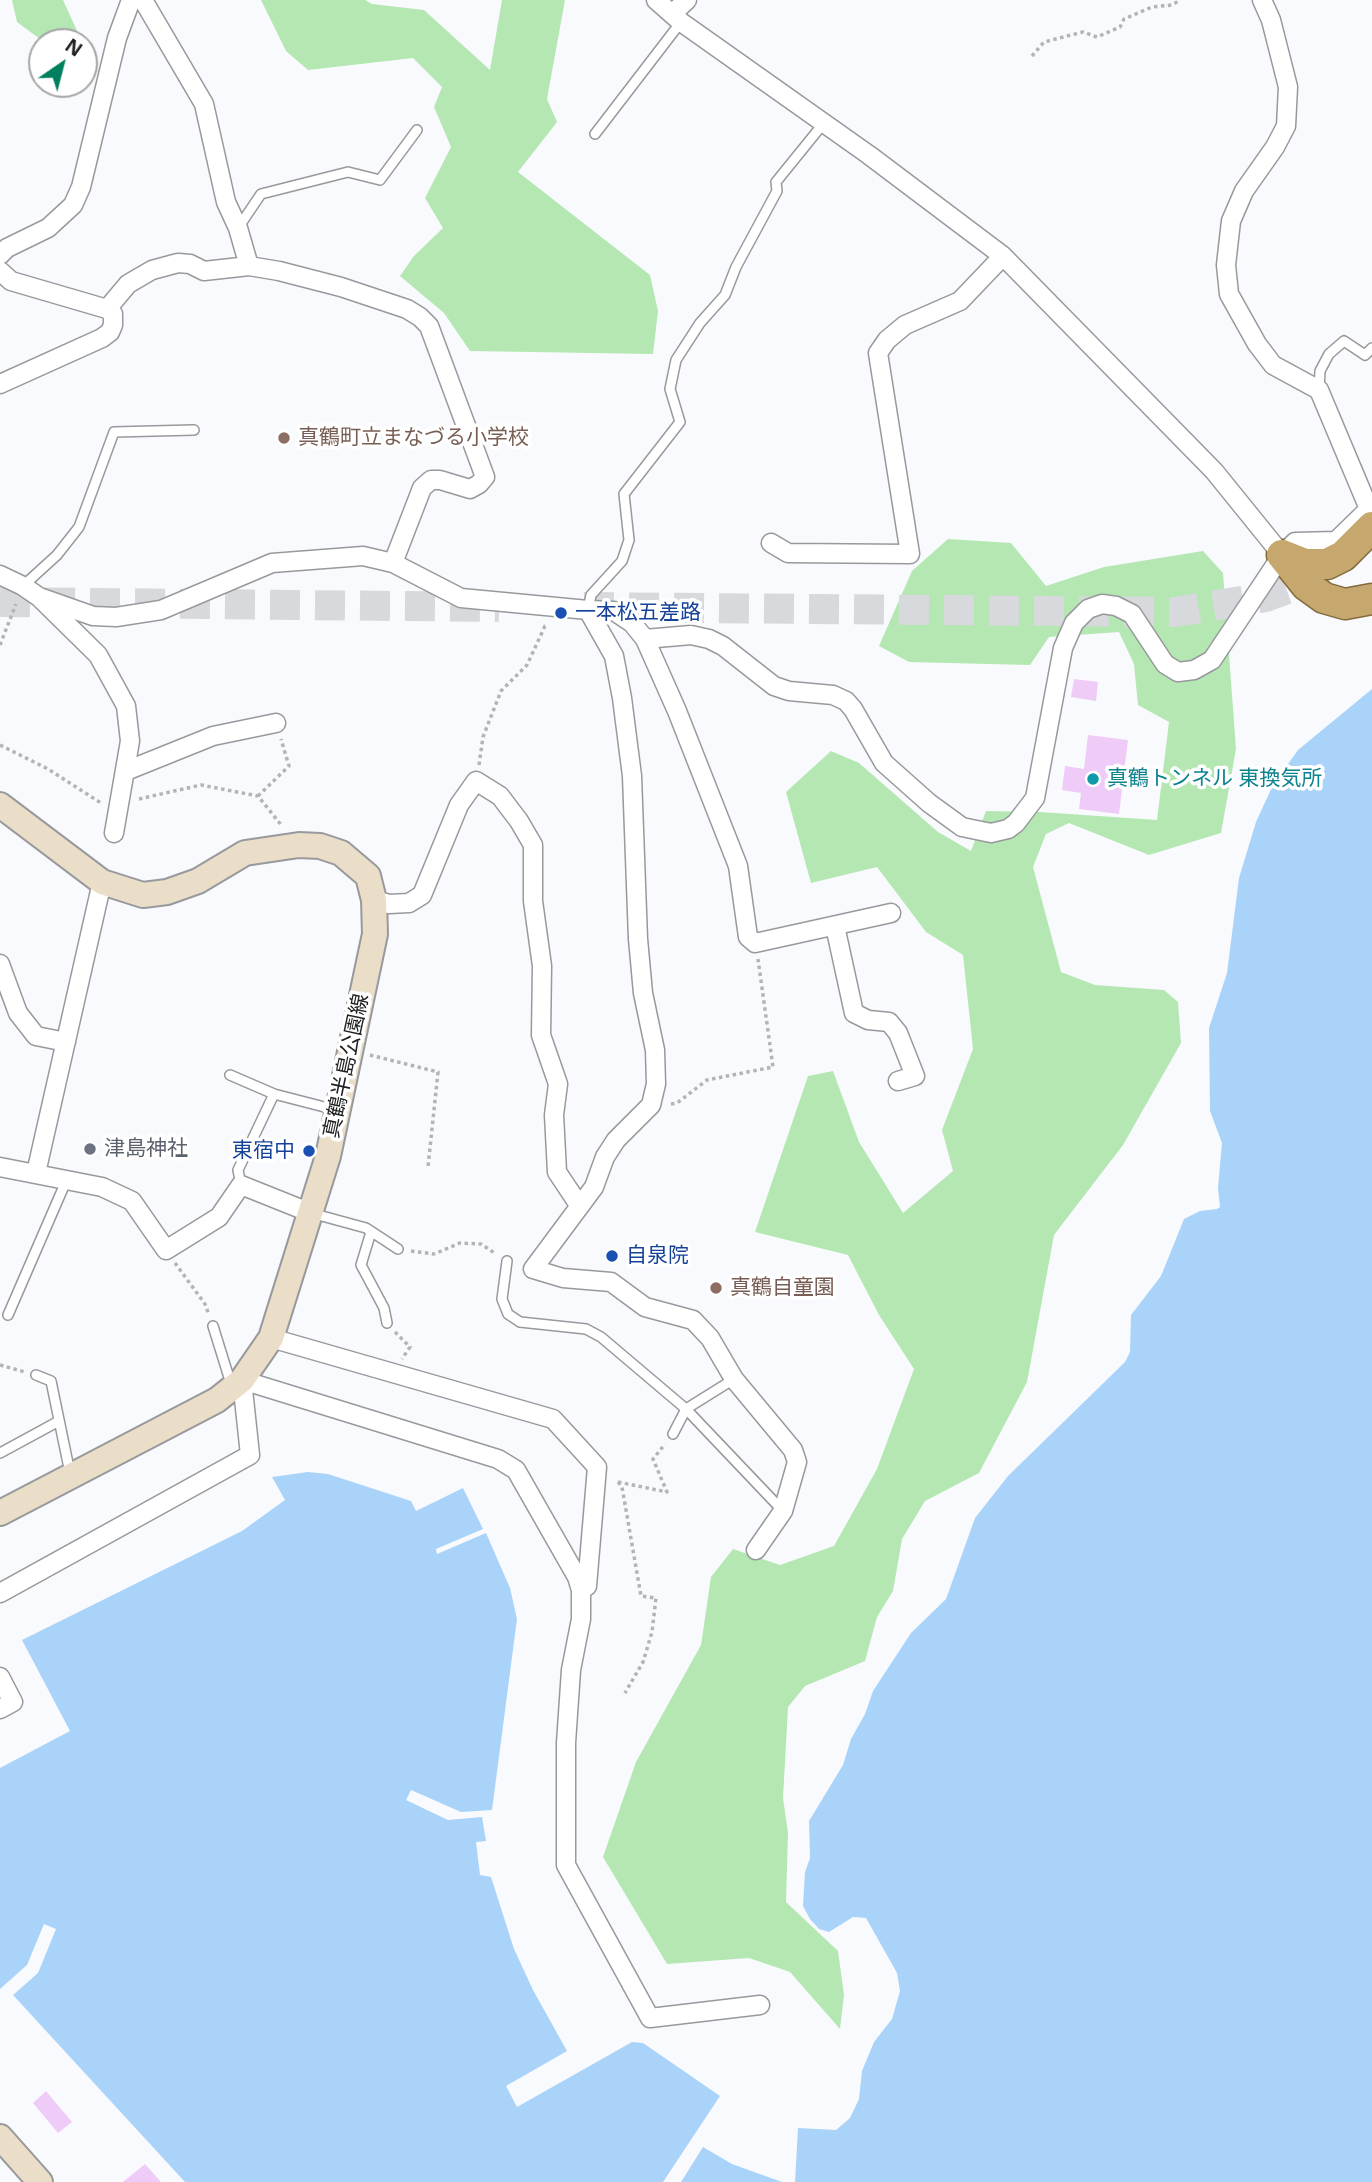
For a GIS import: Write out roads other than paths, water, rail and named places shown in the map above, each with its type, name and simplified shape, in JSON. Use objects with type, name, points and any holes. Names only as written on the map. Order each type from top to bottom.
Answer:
[{"type":"highway","points":[[1282,555],[1306,564],[1327,564],[1343,556],[1372,527]]},
{"type":"highway","points":[[1282,555],[1307,585],[1324,598],[1345,604],[1372,599]]},
{"type":"main road","name":"真鶴半島公園線","points":[[0,805],[102,882],[143,895],[167,892],[198,881],[245,853],[299,845],[320,846],[341,853],[368,876],[374,900],[375,934],[328,1156],[271,1338],[237,1383],[217,1399],[0,1513]]},
{"type":"main road","points":[[0,2137],[40,2182]]},
{"type":"street","points":[[0,255],[7,248],[48,228],[73,205],[81,187],[117,38],[131,0]]},
{"type":"street","points":[[143,0],[204,104],[226,202],[238,228],[248,266]]},
{"type":"street","points":[[656,0],[676,18],[869,155],[1003,256],[1214,471],[1282,555]]},
{"type":"street","points":[[676,18],[687,0]]},
{"type":"street","points":[[645,639],[682,635],[709,639],[723,646],[774,686],[789,691],[833,695],[846,701],[884,763],[929,803],[962,827],[991,832],[1008,829],[1035,798],[1063,649],[1074,623],[1088,609],[1102,604],[1116,606],[1132,614],[1165,664],[1178,672],[1194,670],[1212,660],[1282,555],[1295,542],[1336,541],[1369,509],[1319,390],[1273,365],[1256,344],[1229,295],[1226,265],[1231,221],[1244,191],[1275,147],[1286,126],[1288,86],[1271,20],[1262,0]]},
{"type":"street","points":[[771,543],[788,553],[910,554],[878,352],[887,340],[905,326],[960,301],[1003,256]]},
{"type":"street","points":[[107,309],[128,285],[152,270],[178,263],[190,264],[204,271],[248,266],[279,271],[341,287],[407,309],[420,317],[429,326],[485,477],[470,489],[440,480],[431,480],[422,488],[393,563]]},
{"type":"street","points":[[0,271],[11,281],[107,309],[113,314],[110,332],[102,338],[0,384]]},
{"type":"street","points":[[39,597],[93,616],[116,617],[161,610],[272,563],[362,556],[393,563],[461,598],[614,611],[632,623],[645,639],[677,711],[738,866],[748,937],[755,943],[891,913]]},
{"type":"street","points":[[0,575],[39,597],[98,655],[125,706],[130,741],[114,833]]},
{"type":"street","points":[[585,610],[614,656],[622,698],[632,776],[632,821],[643,993],[655,1050],[656,1084],[651,1105],[616,1140],[605,1157],[594,1187],[533,1269],[563,1278],[611,1282],[645,1307],[693,1320],[710,1338],[734,1379],[793,1450],[797,1462],[783,1511],[756,1550]]},
{"type":"street","points":[[126,771],[213,736],[276,723]]},
{"type":"street","points":[[374,900],[389,904],[410,903],[422,895],[459,805],[476,781],[500,796],[519,821],[533,845],[533,901],[542,966],[541,1035],[558,1084],[554,1115],[557,1172],[579,1205]]},
{"type":"street","points":[[36,1173],[102,882]]},
{"type":"street","points":[[835,926],[854,1013],[868,1020],[889,1022],[898,1033],[915,1076],[898,1081]]},
{"type":"street","points":[[0,964],[18,1013],[36,1037],[66,1042]]},
{"type":"street","points":[[0,1167],[102,1187],[132,1200],[166,1250],[219,1217],[241,1185],[311,1213]]},
{"type":"street","points":[[271,1338],[553,1419],[597,1467],[587,1586],[581,1590]]},
{"type":"street","points":[[0,1593],[250,1455],[237,1383],[498,1459],[516,1470],[577,1577],[581,1590],[582,1619],[571,1670],[566,1743],[566,1865],[650,2018],[760,2005]]},
{"type":"street","points":[[0,1677],[13,1702],[0,1709]]},
{"type":"lane","points":[[595,134],[676,18]]},
{"type":"lane","points":[[585,610],[591,595],[622,561],[629,540],[624,494],[680,422],[670,389],[676,360],[700,323],[725,295],[736,267],[777,191],[776,182],[822,124]]},
{"type":"lane","points":[[238,228],[261,194],[348,172],[380,180],[417,130]]},
{"type":"lane","points":[[1319,390],[1320,371],[1329,354],[1344,341],[1365,355],[1372,348]]},
{"type":"lane","points":[[23,586],[57,555],[79,527],[114,432],[194,430]]},
{"type":"lane","points":[[230,1075],[274,1094],[338,1110]]},
{"type":"lane","points":[[241,1185],[238,1170],[274,1094]]},
{"type":"lane","points":[[8,1315],[67,1179]]},
{"type":"lane","points":[[311,1213],[366,1228],[398,1249]]},
{"type":"lane","points":[[371,1232],[361,1265],[384,1308],[387,1323]]},
{"type":"lane","points":[[507,1261],[502,1299],[508,1314],[520,1322],[586,1329],[629,1359],[686,1409],[783,1511]]},
{"type":"lane","points":[[212,1326],[237,1383]]},
{"type":"lane","points":[[36,1375],[51,1381],[70,1475]]},
{"type":"lane","points":[[673,1434],[686,1409],[734,1379]]},
{"type":"lane","points":[[0,1453],[59,1421]]},
{"type":"water","points":[[1372,689],[1372,2182],[795,2182],[798,2128],[836,2130],[850,2118],[859,2099],[862,2071],[874,2042],[892,2019],[900,1991],[897,1973],[866,1918],[853,1917],[829,1932],[819,1929],[803,1906],[805,1872],[810,1858],[809,1821],[843,1765],[851,1739],[865,1714],[873,1691],[911,1633],[946,1599],[975,1518],[1008,1476],[1125,1362],[1130,1352],[1131,1315],[1161,1276],[1184,1219],[1200,1211],[1220,1207],[1218,1188],[1222,1143],[1210,1111],[1209,1028],[1227,973],[1239,878],[1256,822],[1273,785],[1298,750]]},
{"type":"water","points":[[308,1472],[328,1474],[411,1501],[416,1511],[463,1488],[483,1529],[436,1549],[437,1554],[486,1533],[510,1588],[517,1619],[492,1810],[461,1812],[411,1790],[406,1800],[448,1820],[482,1817],[486,1841],[476,1842],[480,1875],[491,1877],[514,1949],[567,2051],[506,2086],[517,2107],[632,2042],[643,2043],[720,2096],[663,2182],[185,2182],[13,1995],[38,1973],[56,1929],[44,1924],[27,1965],[0,1989],[0,1768],[70,1731],[22,1640],[242,1531],[285,1500],[272,1477]]},
{"type":"water","points":[[703,2147],[732,2164],[782,2182],[681,2182]]},
{"type":"tunnel","points":[[584,607],[1175,612],[1266,597],[1327,574]]},
{"type":"tunnel","points":[[0,602],[499,607]]},
{"type":"place","name":"真鶴町立まなづる小学校","points":[[284,438]]},
{"type":"place","name":"一本松五差路","points":[[561,613]]},
{"type":"place","name":"真鶴トンネル 東換気所","points":[[1093,779]]},
{"type":"place","name":"津島神社","points":[[90,1149]]},
{"type":"place","name":"東宿中","points":[[309,1151]]},
{"type":"place","name":"自泉院","points":[[612,1256]]},
{"type":"place","name":"真鶴自童園","points":[[716,1288]]}]
